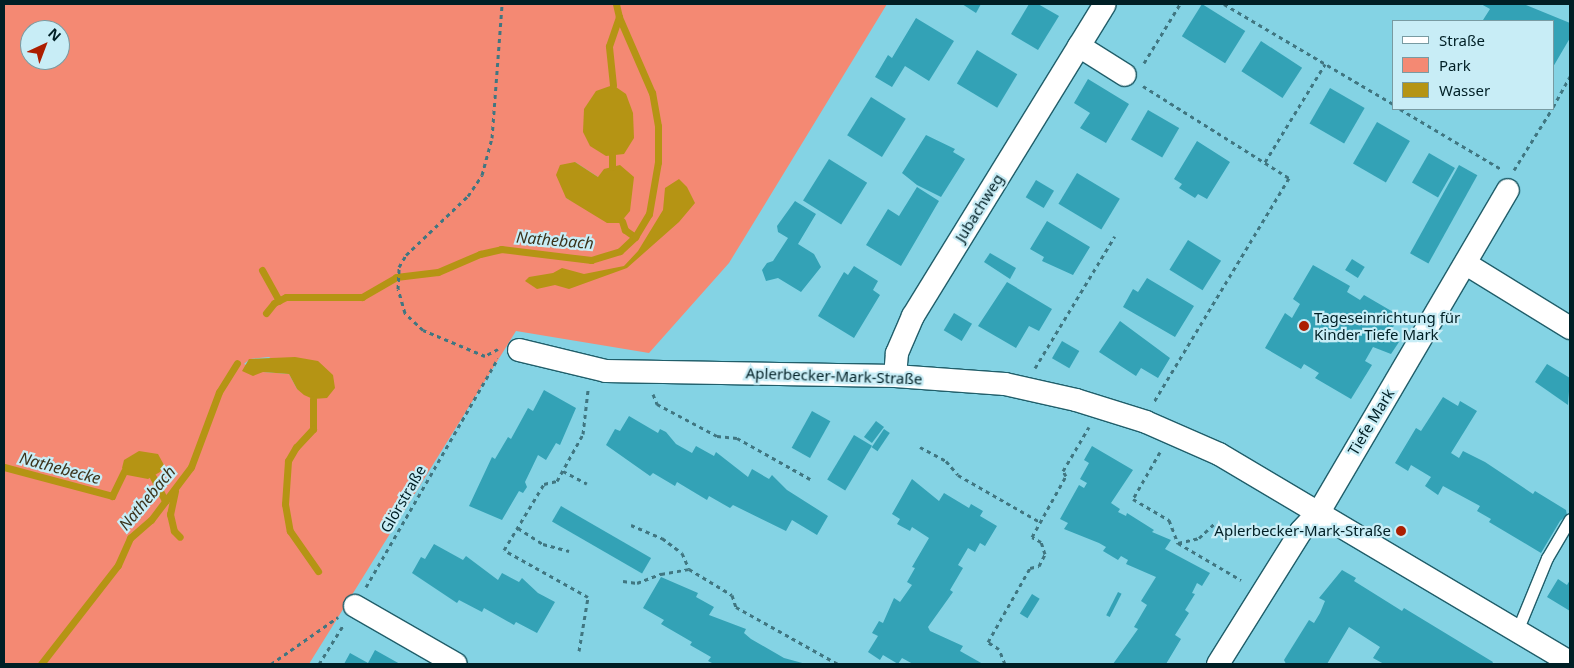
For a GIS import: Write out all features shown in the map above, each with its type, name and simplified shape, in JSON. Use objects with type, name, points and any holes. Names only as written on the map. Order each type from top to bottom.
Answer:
[{"type":"street","name":"Jubachweg","points":[[895,376],[897,353],[912,316],[1104,5]]},
{"type":"street","points":[[1079,46],[1129,78]]},
{"type":"street","name":"Tiefe Mark","points":[[1218,664],[1301,531],[1318,512],[1508,190]]},
{"type":"street","points":[[1466,264],[1570,328]]},
{"type":"street","name":"Aplerbecker-Mark-Straße","points":[[512,347],[606,371],[895,376],[1024,388],[1076,400],[1146,422],[1219,454],[1570,662]]},
{"type":"street","points":[[355,606],[456,664]]},
{"type":"lane","points":[[1517,631],[1547,558],[1570,519]]},
{"type":"path","points":[[502,4],[492,138],[482,175],[468,196],[406,255],[399,267],[398,289],[406,313],[423,330],[485,356],[512,347]]},
{"type":"path","points":[[1146,422],[1155,400],[1289,178],[1129,78],[1180,4]]},
{"type":"path","points":[[1224,4],[1392,103]]},
{"type":"path","points":[[1265,162],[1325,64]]},
{"type":"path","points":[[1554,104],[1570,76]]},
{"type":"path","points":[[1402,110],[1510,175],[1551,110]]},
{"type":"path","points":[[1024,388],[1115,236]]},
{"type":"path","name":"Glörstraße","points":[[318,664],[512,347]]},
{"type":"path","points":[[580,651],[588,597],[504,550],[544,484],[557,481],[583,434],[588,384]]},
{"type":"path","points":[[651,390],[657,404],[717,436],[736,438],[810,479]]},
{"type":"path","points":[[1005,664],[999,649],[988,642],[1030,568],[1039,566],[1045,554],[1040,542],[1032,537],[1066,476],[1063,471],[1091,423]]},
{"type":"path","points":[[920,446],[946,461],[958,475],[1040,522]]},
{"type":"path","points":[[1162,448],[1132,499],[1169,520],[1178,543],[1241,580]]},
{"type":"path","points":[[563,471],[587,484]]},
{"type":"path","points":[[631,524],[662,538],[682,553],[689,569],[732,595],[736,607],[838,664]]},
{"type":"path","points":[[1178,543],[1199,538],[1214,524]]},
{"type":"path","points":[[518,528],[543,544],[569,551]]},
{"type":"path","points":[[623,581],[637,583],[661,574],[689,569]]},
{"type":"path","points":[[270,664],[355,606]]},
{"type":"green space","points":[[4,4],[887,4],[729,263],[649,353],[516,331],[309,664],[4,664]],"holes":[[[575,162],[598,177],[583,207],[566,198]],[[269,357],[327,398],[297,389],[289,374],[263,372],[244,364],[250,359]]]},
{"type":"water","points":[[613,85],[626,94],[633,113],[634,138],[624,154],[606,156],[590,146],[583,132],[584,109],[596,91]]},
{"type":"water","points":[[575,162],[598,177],[604,169],[620,165],[634,177],[630,211],[620,223],[607,223],[566,198],[556,175],[560,165]]},
{"type":"water","points":[[679,179],[687,187],[695,203],[679,222],[627,268],[569,289],[555,285],[537,289],[525,281],[529,277],[553,273],[562,268],[584,274],[624,266],[638,251],[663,210],[665,188]]},
{"type":"water","points":[[295,357],[318,361],[333,375],[335,388],[327,398],[313,399],[304,395],[297,389],[289,374],[263,372],[253,376],[242,371],[249,359]]},
{"type":"water","points":[[139,451],[158,454],[164,465],[160,472],[148,479],[127,475],[122,468],[124,460]]},
{"type":"building","points":[[962,4],[981,4],[976,13]]},
{"type":"building","points":[[1029,4],[1038,4],[1059,16],[1038,50],[1011,34]]},
{"type":"building","points":[[1202,4],[1245,31],[1225,63],[1182,36]]},
{"type":"building","points":[[1481,4],[1526,5],[1570,23],[1570,38],[1554,65],[1554,20],[1483,20],[1490,9]]},
{"type":"building","points":[[916,18],[954,41],[929,81],[905,66],[892,87],[875,77],[888,55],[892,58]]},
{"type":"building","points":[[1261,41],[1302,68],[1282,98],[1241,71]]},
{"type":"building","points":[[977,50],[1017,74],[997,108],[957,83]]},
{"type":"building","points":[[1088,79],[1129,104],[1106,143],[1080,128],[1090,113],[1074,103]]},
{"type":"building","points":[[1330,88],[1365,108],[1344,144],[1310,124]]},
{"type":"building","points":[[871,97],[906,119],[882,157],[847,135]]},
{"type":"building","points":[[1148,110],[1179,128],[1162,157],[1131,139]]},
{"type":"building","points":[[1377,122],[1410,141],[1386,183],[1353,164]]},
{"type":"building","points":[[926,135],[955,149],[953,152],[965,159],[941,197],[917,185],[902,173]]},
{"type":"building","points":[[1197,141],[1230,162],[1207,199],[1198,194],[1195,198],[1179,188],[1182,184],[1174,179]]},
{"type":"building","points":[[1429,153],[1455,168],[1438,197],[1412,182]]},
{"type":"building","points":[[829,159],[867,183],[841,224],[803,201]]},
{"type":"building","points":[[1459,165],[1477,175],[1428,264],[1410,253]]},
{"type":"building","points":[[1077,173],[1120,199],[1101,230],[1058,204]]},
{"type":"building","points":[[1036,180],[1054,191],[1044,208],[1026,197]]},
{"type":"building","points":[[917,187],[939,201],[901,266],[866,245],[888,209],[899,216]]},
{"type":"building","points":[[795,201],[816,214],[798,244],[814,254],[821,267],[801,292],[778,278],[766,281],[762,270],[767,263],[773,261],[788,238],[778,232],[777,226]]},
{"type":"building","points":[[1047,221],[1090,247],[1073,275],[1042,261],[1044,257],[1030,249]]},
{"type":"building","points":[[1188,240],[1221,261],[1203,290],[1169,270]]},
{"type":"building","points":[[990,253],[1016,268],[1010,279],[984,262]]},
{"type":"building","points":[[1352,259],[1365,267],[1358,278],[1345,270]]},
{"type":"building","points":[[1313,265],[1350,286],[1347,292],[1360,300],[1364,295],[1400,316],[1388,335],[1399,342],[1391,354],[1373,347],[1365,361],[1372,365],[1351,399],[1315,378],[1319,373],[1304,364],[1301,369],[1265,348],[1285,313],[1292,318],[1300,304],[1293,299]]},
{"type":"building","points":[[854,266],[878,281],[873,290],[880,295],[854,338],[818,316],[844,272],[848,275]]},
{"type":"building","points":[[1147,278],[1194,306],[1175,337],[1123,307],[1133,289],[1138,292]]},
{"type":"building","points":[[1007,282],[1052,309],[1039,331],[1029,326],[1016,348],[978,326]]},
{"type":"building","points":[[954,313],[972,324],[962,341],[944,330]]},
{"type":"building","points":[[1120,321],[1170,358],[1158,378],[1141,368],[1136,376],[1099,352]]},
{"type":"building","points":[[1062,341],[1079,351],[1069,368],[1052,358]]},
{"type":"building","points":[[1547,364],[1570,378],[1568,405],[1535,382]]},
{"type":"building","points":[[544,390],[576,408],[560,445],[556,443],[546,460],[538,455],[525,482],[527,487],[523,493],[519,491],[502,520],[469,506],[492,457],[495,459],[508,437],[511,439],[528,408],[533,411]]},
{"type":"building","points":[[1443,397],[1458,406],[1460,401],[1477,411],[1451,453],[1459,458],[1463,451],[1485,462],[1533,494],[1535,491],[1566,510],[1567,515],[1560,521],[1541,553],[1489,522],[1491,519],[1477,511],[1480,506],[1443,486],[1438,495],[1425,486],[1431,477],[1411,465],[1408,471],[1395,463],[1416,428],[1421,431]]},
{"type":"building","points":[[812,411],[830,421],[810,458],[792,448]]},
{"type":"building","points":[[629,416],[658,433],[660,429],[666,432],[676,444],[692,453],[696,446],[714,456],[716,452],[748,477],[752,469],[769,479],[772,475],[787,490],[828,516],[817,535],[792,520],[786,531],[733,505],[730,508],[709,496],[707,500],[677,482],[675,486],[653,473],[650,476],[606,445],[615,429],[620,431]]},
{"type":"building","points":[[876,421],[884,427],[872,443],[864,437]]},
{"type":"building","points":[[884,429],[890,433],[878,451],[872,447]]},
{"type":"building","points":[[854,435],[872,446],[845,490],[827,480]]},
{"type":"building","points":[[1092,446],[1133,470],[1111,503],[1120,509],[1118,512],[1126,516],[1127,513],[1154,530],[1152,532],[1171,540],[1165,549],[1210,573],[1202,586],[1197,583],[1192,593],[1195,594],[1185,610],[1189,613],[1175,635],[1181,639],[1166,664],[1113,664],[1138,629],[1134,627],[1147,605],[1141,601],[1156,577],[1126,564],[1128,560],[1121,556],[1118,560],[1103,551],[1106,547],[1099,543],[1064,529],[1068,523],[1060,519],[1079,485],[1084,488],[1087,483],[1080,479],[1089,463],[1084,460]]},
{"type":"building","points":[[912,479],[939,501],[944,493],[969,508],[971,504],[983,511],[980,516],[997,526],[985,546],[980,543],[975,552],[968,548],[958,565],[963,568],[950,590],[953,592],[928,627],[930,631],[963,646],[960,651],[983,664],[913,664],[902,658],[898,664],[883,655],[880,660],[868,652],[878,636],[872,633],[879,621],[883,623],[894,598],[900,602],[912,585],[907,582],[915,568],[912,567],[929,538],[912,527],[910,531],[897,524],[900,519],[892,514]]},
{"type":"building","points":[[561,506],[651,558],[642,574],[552,522]]},
{"type":"building","points":[[434,544],[463,560],[466,556],[498,580],[502,573],[519,582],[522,578],[538,593],[555,602],[537,633],[516,622],[514,625],[484,608],[482,612],[459,600],[457,603],[412,573],[421,557],[425,559]]},
{"type":"building","points":[[1342,570],[1356,578],[1354,581],[1402,611],[1404,608],[1493,662],[1492,664],[1384,664],[1373,658],[1380,647],[1349,627],[1327,664],[1286,664],[1284,660],[1309,620],[1314,623],[1320,613],[1325,601],[1319,598]]},
{"type":"building","points":[[661,577],[698,593],[696,597],[714,607],[709,615],[746,629],[744,633],[751,639],[784,658],[806,664],[714,664],[708,661],[711,657],[690,645],[692,642],[661,624],[664,620],[643,608]]},
{"type":"building","points":[[1558,579],[1567,585],[1570,580],[1570,611],[1547,597]]},
{"type":"building","points":[[1118,592],[1122,594],[1110,617],[1106,615]]},
{"type":"building","points":[[1032,594],[1040,599],[1027,618],[1020,614]]},
{"type":"building","points":[[375,650],[400,664],[344,664],[350,653],[368,663]]},
{"type":"waterway","name":"Nathebach","points":[[266,313],[274,303],[286,297],[362,297],[396,277],[438,272],[480,254],[501,249],[591,260],[620,251],[635,237],[649,214],[658,162],[658,126],[652,93],[619,17],[616,4]]},
{"type":"waterway","points":[[613,85],[609,46],[619,17]]},
{"type":"waterway","points":[[612,155],[612,167]]},
{"type":"waterway","points":[[622,221],[625,230],[635,237]]},
{"type":"waterway","points":[[262,270],[279,301]]},
{"type":"waterway","name":"Nathebach","points":[[41,664],[118,565],[130,538],[151,520],[191,467],[219,392],[237,363]]},
{"type":"waterway","points":[[313,399],[313,429],[296,447],[288,461],[285,504],[290,531],[318,571]]},
{"type":"waterway","name":"Nathebecke","points":[[4,467],[112,496],[124,471]]},
{"type":"waterway","name":"Nathebecke","points":[[153,477],[165,501]]},
{"type":"waterway","points":[[175,491],[170,514],[174,531],[180,537]]},
{"type":"place","name":"Tageseinrichtung für Kinder Tiefe Mark","points":[[1304,326]]},
{"type":"place","name":"Aplerbecker-Mark-Straße","points":[[1401,531]]}]
